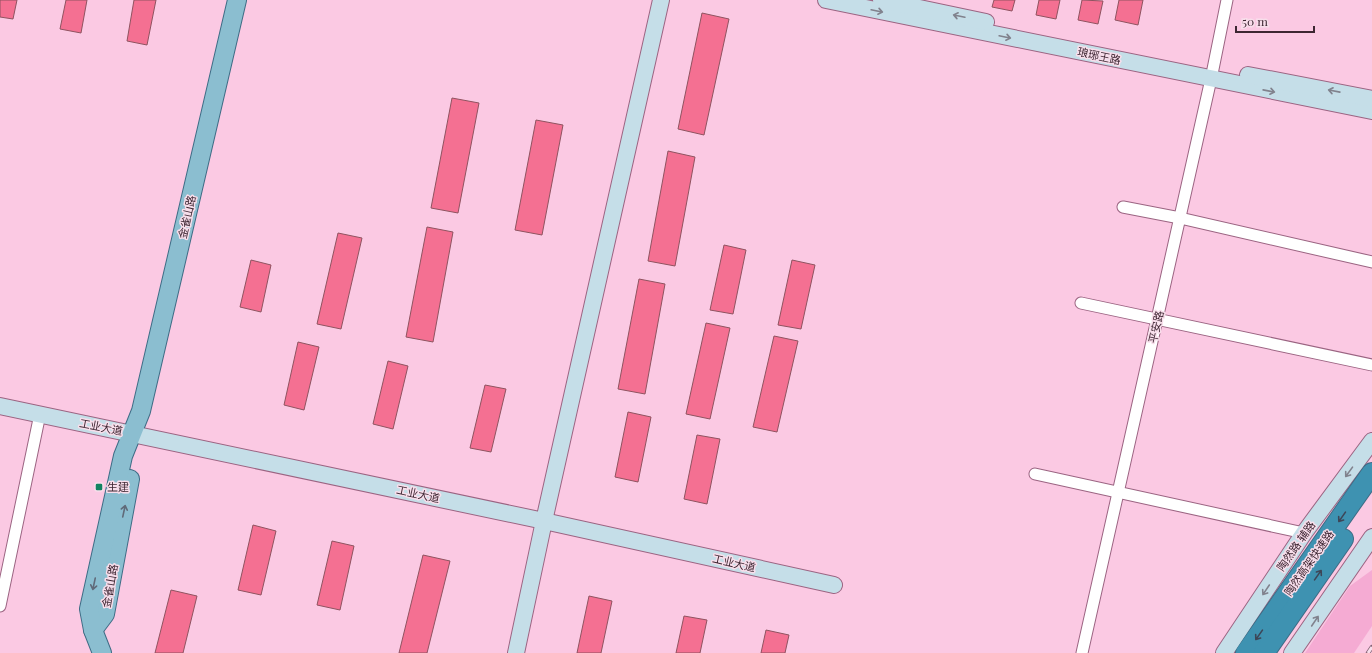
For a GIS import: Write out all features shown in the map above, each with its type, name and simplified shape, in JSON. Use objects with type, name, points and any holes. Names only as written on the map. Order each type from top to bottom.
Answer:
[{"type":"highway","name":"陶然高架快速路","points":[[1246,653],[1372,473]]},
{"type":"highway","name":"陶然高架快速路","points":[[1264,653],[1372,497]]},
{"type":"main road","name":"金雀山路","points":[[102,653],[93,630],[105,614],[134,459],[133,409],[227,0]]},
{"type":"main road","name":"金雀山路","points":[[133,433],[142,411],[237,0]]},
{"type":"main road","points":[[516,653],[544,521],[661,0]]},
{"type":"main road","name":"琅琊王路","points":[[826,0],[1212,74],[1372,99]]},
{"type":"main road","name":"琅琊王路","points":[[881,0],[1372,111]]},
{"type":"main road","name":"工业大道","points":[[0,406],[544,521],[834,586]]},
{"type":"main road","name":"陶然路 辅路","points":[[1224,653],[1304,533],[1372,441]]},
{"type":"main road","points":[[1292,653],[1371,541]]},
{"type":"street","name":"平安路","points":[[1082,653],[1212,74],[1227,0]]},
{"type":"street","points":[[1123,207],[1180,218],[1372,262]]},
{"type":"street","points":[[1081,303],[1372,365]]},
{"type":"street","points":[[0,606],[40,414]]},
{"type":"street","points":[[1035,474],[1304,533]]},
{"type":"shaded area","points":[[1372,570],[1372,626],[1354,653],[1305,653],[1350,586]]},
{"type":"building","points":[[0,0],[17,0],[13,19],[0,17]]},
{"type":"building","points":[[66,0],[87,0],[81,33],[60,29]]},
{"type":"building","points":[[134,0],[156,0],[147,45],[127,41]]},
{"type":"building","points":[[994,0],[1015,0],[1012,11],[992,7]]},
{"type":"building","points":[[1039,0],[1060,0],[1056,19],[1036,15]]},
{"type":"building","points":[[1082,0],[1103,1],[1098,24],[1078,20]]},
{"type":"building","points":[[1119,0],[1143,0],[1138,25],[1115,20]]},
{"type":"building","points":[[702,13],[729,19],[704,135],[678,129]]},
{"type":"building","points":[[452,98],[479,103],[458,213],[431,208]]},
{"type":"building","points":[[536,120],[563,125],[542,235],[515,230]]},
{"type":"building","points":[[668,151],[695,157],[675,266],[648,261]]},
{"type":"building","points":[[427,227],[453,232],[433,342],[406,337]]},
{"type":"building","points":[[338,233],[362,238],[341,329],[317,324]]},
{"type":"building","points":[[724,245],[746,250],[733,314],[710,310]]},
{"type":"building","points":[[251,260],[271,265],[261,312],[240,307]]},
{"type":"building","points":[[792,260],[815,265],[801,329],[778,325]]},
{"type":"building","points":[[639,279],[665,284],[645,394],[618,389]]},
{"type":"building","points":[[706,323],[730,328],[710,419],[686,414]]},
{"type":"building","points":[[774,336],[798,341],[777,432],[753,427]]},
{"type":"building","points":[[298,342],[319,347],[304,410],[284,405]]},
{"type":"building","points":[[388,361],[408,366],[393,429],[373,424]]},
{"type":"building","points":[[485,385],[506,389],[491,452],[470,448]]},
{"type":"building","points":[[628,412],[651,417],[638,482],[615,477]]},
{"type":"building","points":[[697,435],[720,439],[707,504],[684,499]]},
{"type":"building","points":[[253,525],[276,531],[261,595],[238,590]]},
{"type":"building","points":[[332,541],[354,546],[340,610],[317,605]]},
{"type":"building","points":[[423,555],[450,561],[427,653],[399,653]]},
{"type":"building","points":[[171,590],[197,596],[183,653],[155,653]]},
{"type":"building","points":[[589,596],[612,601],[601,653],[577,653]]},
{"type":"building","points":[[684,616],[707,620],[700,653],[676,653]]},
{"type":"building","points":[[766,630],[789,635],[785,653],[761,653]]},
{"type":"railway","points":[[1368,653],[1372,647]]},
{"type":"place","name":"生建","points":[[99,487]]}]
